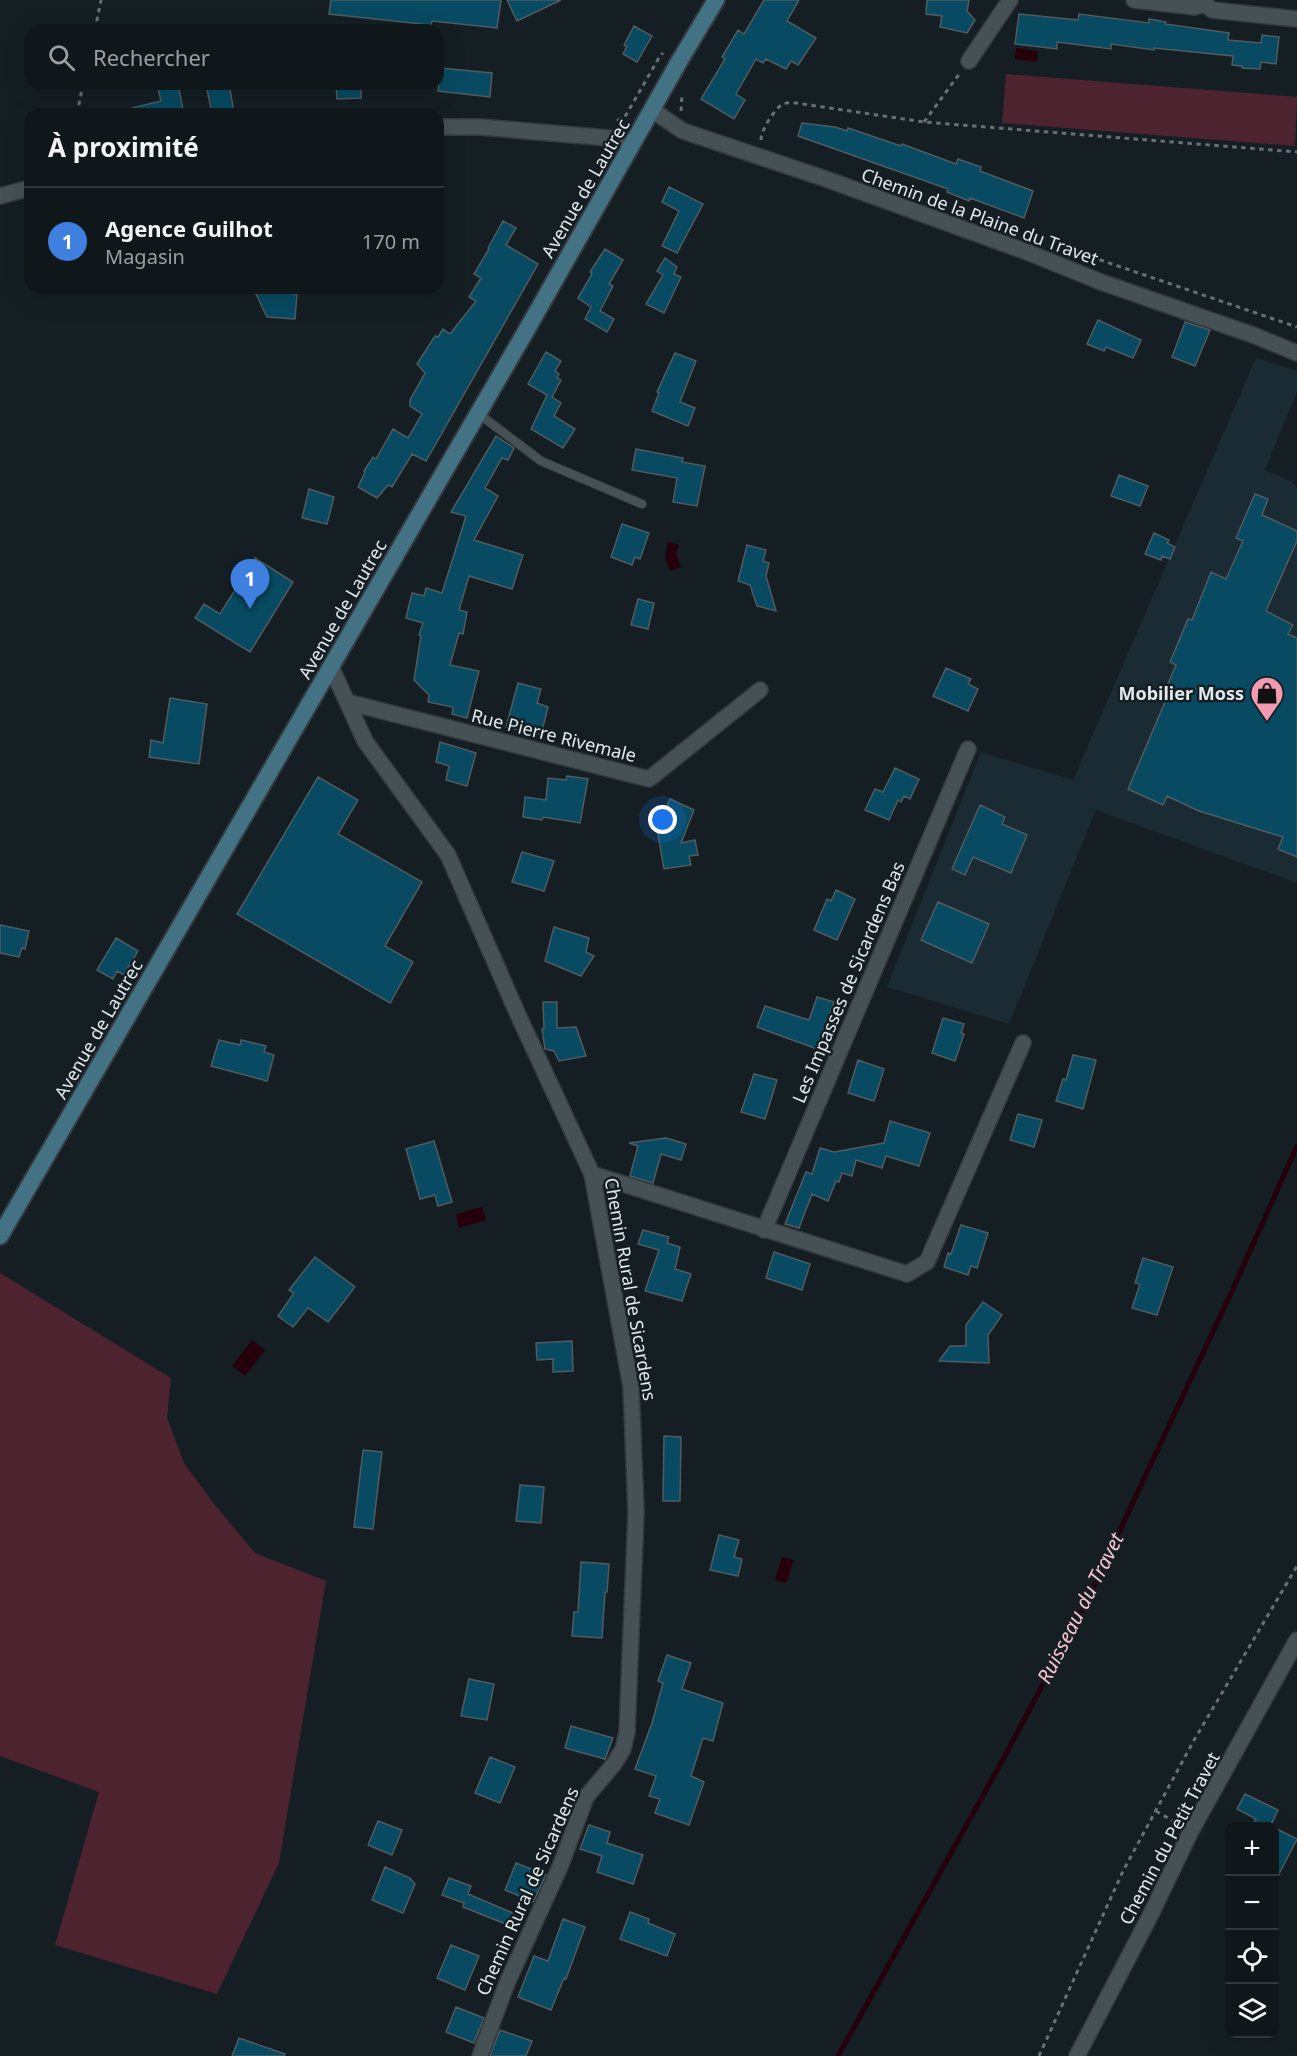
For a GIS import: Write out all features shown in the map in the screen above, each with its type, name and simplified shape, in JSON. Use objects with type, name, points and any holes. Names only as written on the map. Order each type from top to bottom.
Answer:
[{"type":"main road","name":"Avenue de Lautrec","points":[[0,1236],[716,0]]},
{"type":"street","points":[[969,61],[1010,0]]},
{"type":"street","points":[[1134,0],[1195,7],[1205,2],[1212,10],[1297,20]]},
{"type":"street","name":"Chemin de la Plaine du Travet","points":[[652,110],[683,131],[837,183],[1297,353]]},
{"type":"street","points":[[444,127],[620,139],[632,145]]},
{"type":"street","points":[[0,196],[24,190]]},
{"type":"street","name":"Chemin Rural de Sicardens","points":[[331,667],[365,741],[448,855],[519,1017],[592,1174],[631,1387],[636,1512],[627,1732],[623,1749],[614,1764],[586,1797],[560,1867],[507,1983],[480,2056]]},
{"type":"street","name":"Rue Pierre Rivemale","points":[[346,702],[649,779],[760,690]]},
{"type":"street","name":"Les Impasses de Sicardens Bas","points":[[764,1230],[968,749]]},
{"type":"street","points":[[592,1174],[907,1274],[927,1262],[1023,1043]]},
{"type":"street","name":"Chemin du Petit Travet","points":[[1077,2056],[1150,1916],[1191,1831],[1297,1640]]},
{"type":"lane","points":[[478,413],[541,460],[642,504]]},
{"type":"path","points":[[95,24],[101,0]]},
{"type":"path","points":[[924,122],[969,61]]},
{"type":"path","points":[[77,108],[82,90]]},
{"type":"path","points":[[761,140],[761,133],[780,106],[787,103],[830,107],[924,122],[1297,152]]},
{"type":"path","points":[[1039,2056],[1123,1871],[1193,1742],[1297,1566]]},
{"type":"path","points":[[1156,1811],[1191,1831]]},
{"type":"shaded area","points":[[1016,48],[1038,51],[1037,62],[1015,59]]},
{"type":"shaded area","points":[[1006,74],[1297,97],[1295,146],[1002,123]]},
{"type":"shaded area","points":[[1256,358],[1297,371],[1297,392],[1265,470],[1292,482],[1297,488],[1297,883],[1096,810],[1009,1024],[887,987],[981,752],[1073,780]]},
{"type":"shaded area","points":[[668,542],[679,545],[676,554],[681,567],[670,571],[665,557]]},
{"type":"shaded area","points":[[482,1207],[486,1220],[459,1228],[456,1214]]},
{"type":"shaded area","points":[[0,1273],[171,1378],[167,1418],[184,1463],[215,1505],[255,1553],[326,1581],[279,1863],[217,1994],[55,1945],[99,1792],[0,1756]]},
{"type":"shaded area","points":[[252,1340],[265,1350],[245,1376],[232,1366]]},
{"type":"shaded area","points":[[782,1557],[794,1560],[786,1583],[775,1580]]},
{"type":"building","points":[[331,0],[501,0],[497,28],[432,21],[431,24],[422,24],[329,14]]},
{"type":"building","points":[[507,0],[561,0],[517,21]]},
{"type":"building","points":[[764,0],[799,0],[787,21],[816,38],[798,65],[791,61],[786,69],[766,59],[763,63],[756,59],[736,94],[745,100],[734,119],[701,99],[725,59],[722,57],[738,30],[744,34]]},
{"type":"building","points":[[927,0],[969,0],[967,11],[975,20],[967,33],[940,27],[942,16],[926,14]]},
{"type":"building","points":[[1019,14],[1078,20],[1079,14],[1149,23],[1149,19],[1166,22],[1165,24],[1229,33],[1228,40],[1261,43],[1262,35],[1279,37],[1276,64],[1261,62],[1260,69],[1242,68],[1242,66],[1232,65],[1233,56],[1111,44],[1111,49],[1057,42],[1057,49],[1015,44]]},
{"type":"building","points":[[634,26],[652,36],[637,62],[623,54],[627,46],[624,45]]},
{"type":"building","points":[[444,68],[492,73],[490,97],[438,91],[444,90]]},
{"type":"building","points":[[158,90],[179,90],[183,108],[132,108],[161,101]]},
{"type":"building","points":[[207,90],[230,90],[233,108],[211,108]]},
{"type":"building","points":[[336,90],[361,90],[361,98],[337,99]]},
{"type":"building","points":[[802,123],[835,127],[847,131],[848,128],[901,146],[902,144],[956,164],[958,159],[981,167],[980,171],[1033,191],[1024,218],[970,198],[969,201],[947,192],[948,189],[798,136]]},
{"type":"building","points":[[669,187],[703,204],[677,253],[662,246],[679,211],[662,202]]},
{"type":"building","points":[[503,221],[516,228],[506,245],[538,264],[426,461],[412,454],[392,487],[388,485],[377,498],[358,487],[364,471],[373,457],[376,459],[393,429],[408,438],[422,414],[410,406],[410,400],[425,373],[417,364],[435,336],[438,337],[443,329],[450,334],[476,301],[469,297],[481,278],[474,274]]},
{"type":"building","points":[[605,249],[623,260],[609,284],[613,286],[600,311],[614,319],[607,332],[585,319],[591,307],[578,298],[592,274],[590,272]]},
{"type":"building","points":[[665,258],[677,267],[674,274],[681,277],[664,313],[646,304],[663,275],[657,271]]},
{"type":"building","points":[[256,294],[297,294],[295,319],[267,317]]},
{"type":"building","points":[[1098,320],[1141,340],[1133,358],[1106,347],[1104,351],[1087,344]]},
{"type":"building","points":[[1185,322],[1210,330],[1195,366],[1172,357]]},
{"type":"building","points":[[546,352],[561,361],[555,371],[559,374],[557,378],[561,380],[552,397],[561,403],[554,416],[575,429],[563,448],[531,429],[547,395],[528,384]]},
{"type":"building","points":[[675,353],[696,361],[680,402],[695,408],[688,426],[652,411],[659,393],[657,392]]},
{"type":"building","points":[[496,436],[514,448],[508,460],[502,458],[485,488],[498,496],[474,540],[523,555],[512,589],[469,576],[459,610],[467,612],[463,634],[459,633],[450,665],[479,671],[467,718],[452,714],[453,707],[428,702],[429,695],[414,680],[421,636],[419,635],[423,623],[406,618],[412,593],[424,596],[426,588],[442,593],[466,516],[451,512]]},
{"type":"building","points":[[636,449],[683,458],[682,462],[705,466],[697,506],[673,502],[677,478],[632,470]]},
{"type":"building","points":[[1119,475],[1148,486],[1140,506],[1111,496]]},
{"type":"building","points":[[309,489],[334,497],[327,524],[302,518]]},
{"type":"building","points":[[1255,494],[1268,499],[1262,515],[1297,531],[1297,541],[1266,611],[1293,625],[1288,634],[1297,638],[1297,857],[1278,849],[1283,837],[1199,811],[1167,796],[1163,805],[1128,789],[1165,702],[1161,700],[1176,665],[1170,662],[1188,619],[1192,620],[1211,572],[1226,579],[1243,541],[1236,538]]},
{"type":"building","points":[[622,524],[649,533],[640,559],[635,557],[632,565],[611,557]]},
{"type":"building","points":[[1154,533],[1169,540],[1167,543],[1175,547],[1170,559],[1162,556],[1161,560],[1145,554]]},
{"type":"building","points":[[747,545],[766,550],[763,561],[769,563],[766,576],[776,611],[757,606],[750,585],[738,581]]},
{"type":"building","points":[[255,558],[293,582],[250,652],[195,618],[204,604],[220,614]]},
{"type":"building","points":[[638,599],[654,603],[648,629],[631,625]]},
{"type":"building","points":[[946,668],[971,679],[968,684],[978,689],[968,711],[933,696]]},
{"type":"building","points":[[518,683],[541,689],[537,703],[548,707],[541,735],[506,727]]},
{"type":"building","points":[[170,698],[207,704],[199,764],[149,757],[151,740],[163,743]]},
{"type":"building","points":[[440,742],[476,753],[467,786],[446,780],[449,766],[436,762]]},
{"type":"building","points":[[895,768],[919,779],[910,799],[904,796],[901,802],[898,800],[889,820],[865,810],[875,789],[883,792]]},
{"type":"building","points":[[567,776],[588,779],[580,823],[543,817],[542,820],[523,817],[525,797],[546,800],[548,778],[566,780]]},
{"type":"building","points":[[318,777],[358,800],[338,834],[422,882],[385,946],[413,962],[390,1003],[237,914]]},
{"type":"building","points":[[670,799],[694,810],[681,843],[695,840],[698,855],[689,856],[691,865],[664,869],[657,829]]},
{"type":"building","points":[[980,805],[1005,817],[1002,824],[1027,835],[1011,873],[973,857],[965,875],[952,869]]},
{"type":"building","points":[[522,852],[554,861],[544,891],[512,882]]},
{"type":"building","points":[[836,890],[855,899],[837,940],[814,930],[827,899],[831,901]]},
{"type":"building","points":[[938,902],[989,924],[972,963],[921,940]]},
{"type":"building","points":[[0,925],[29,931],[25,949],[22,948],[19,957],[0,953]]},
{"type":"building","points":[[554,927],[589,938],[586,952],[594,956],[581,976],[545,961]]},
{"type":"building","points":[[116,938],[138,951],[124,975],[117,971],[113,979],[97,970]]},
{"type":"building","points":[[817,997],[834,1002],[817,1049],[757,1027],[765,1006],[809,1020]]},
{"type":"building","points":[[543,1002],[557,1002],[557,1028],[576,1027],[586,1056],[559,1061],[554,1051],[545,1049],[542,1029],[544,1029]]},
{"type":"building","points":[[943,1018],[964,1024],[961,1033],[964,1034],[955,1061],[932,1053]]},
{"type":"building","points":[[219,1040],[240,1045],[241,1040],[266,1046],[264,1052],[274,1055],[267,1081],[211,1066]]},
{"type":"building","points":[[1073,1055],[1096,1060],[1083,1109],[1056,1101],[1063,1079],[1066,1080]]},
{"type":"building","points":[[858,1060],[884,1069],[874,1101],[848,1093]]},
{"type":"building","points":[[754,1074],[777,1080],[765,1119],[741,1112]]},
{"type":"building","points":[[1018,1114],[1042,1120],[1034,1147],[1010,1140]]},
{"type":"building","points":[[890,1121],[930,1133],[919,1166],[886,1156],[882,1168],[856,1160],[852,1176],[842,1173],[828,1201],[812,1194],[799,1228],[785,1224],[806,1172],[812,1174],[820,1148],[834,1152],[884,1143]]},
{"type":"building","points":[[666,1138],[686,1144],[681,1160],[661,1154],[653,1183],[630,1176],[638,1146],[629,1143]]},
{"type":"building","points":[[434,1141],[452,1202],[438,1206],[435,1195],[420,1199],[406,1149]]},
{"type":"building","points":[[961,1225],[988,1233],[977,1268],[971,1266],[968,1275],[944,1267]]},
{"type":"building","points":[[643,1230],[669,1237],[667,1243],[680,1247],[675,1269],[691,1274],[682,1301],[645,1291],[659,1250],[638,1244]]},
{"type":"building","points":[[774,1252],[810,1264],[802,1290],[766,1278]]},
{"type":"building","points":[[315,1257],[355,1287],[328,1322],[308,1308],[293,1327],[278,1316],[294,1293],[289,1290]]},
{"type":"building","points":[[1143,1258],[1173,1267],[1157,1315],[1132,1308],[1140,1284],[1135,1283]]},
{"type":"building","points":[[983,1302],[1002,1315],[988,1335],[989,1363],[939,1361],[950,1346],[966,1346],[966,1325]]},
{"type":"building","points":[[572,1341],[573,1371],[553,1372],[553,1359],[537,1360],[536,1343]]},
{"type":"building","points":[[664,1436],[681,1437],[680,1501],[663,1501]]},
{"type":"building","points":[[363,1450],[382,1452],[373,1529],[354,1527]]},
{"type":"building","points":[[520,1485],[544,1487],[541,1523],[516,1521]]},
{"type":"building","points":[[719,1535],[739,1540],[734,1557],[742,1559],[738,1576],[710,1570]]},
{"type":"building","points":[[581,1562],[609,1564],[602,1638],[572,1636],[574,1612],[578,1612]]},
{"type":"building","points":[[667,1655],[691,1663],[682,1689],[723,1703],[713,1741],[703,1738],[691,1776],[704,1782],[689,1825],[655,1813],[660,1799],[649,1796],[656,1776],[635,1769],[652,1723],[663,1683],[658,1681]]},
{"type":"building","points":[[469,1679],[494,1684],[487,1720],[461,1716]]},
{"type":"building","points":[[571,1726],[613,1738],[605,1759],[565,1748]]},
{"type":"building","points":[[490,1757],[515,1767],[500,1803],[475,1793]]},
{"type":"building","points":[[1245,1794],[1278,1810],[1272,1822],[1254,1822],[1256,1819],[1237,1809]]},
{"type":"building","points":[[378,1821],[402,1830],[392,1855],[368,1845]]},
{"type":"building","points":[[589,1825],[610,1832],[607,1843],[643,1855],[633,1884],[597,1872],[602,1856],[580,1849]]},
{"type":"building","points":[[1279,1830],[1297,1839],[1279,1874]]},
{"type":"building","points":[[516,1863],[546,1875],[533,1902],[505,1890]]},
{"type":"building","points":[[385,1867],[410,1878],[415,1884],[403,1913],[372,1900]]},
{"type":"building","points":[[449,1878],[471,1886],[468,1894],[513,1913],[508,1925],[463,1907],[464,1903],[442,1895]]},
{"type":"building","points":[[630,1912],[649,1919],[648,1923],[675,1934],[667,1956],[620,1939]]},
{"type":"building","points":[[563,1919],[585,1927],[566,1979],[564,1978],[551,2010],[518,1997],[534,1956],[548,1961]]},
{"type":"building","points":[[451,1945],[479,1956],[465,1990],[437,1978]]},
{"type":"building","points":[[456,2007],[484,2018],[474,2043],[446,2032]]},
{"type":"building","points":[[500,2030],[532,2041],[526,2056],[490,2056]]},
{"type":"building","points":[[239,2038],[285,2054],[284,2056],[232,2056]]},
{"type":"waterway","name":"Ruisseau du Travet","points":[[838,2056],[1001,1763],[1083,1609],[1232,1291],[1297,1146]]},
{"type":"place","name":"Agence Guilhot","points":[[250,609]]},
{"type":"place","name":"Mobilier Moss","points":[[1267,722]]}]
